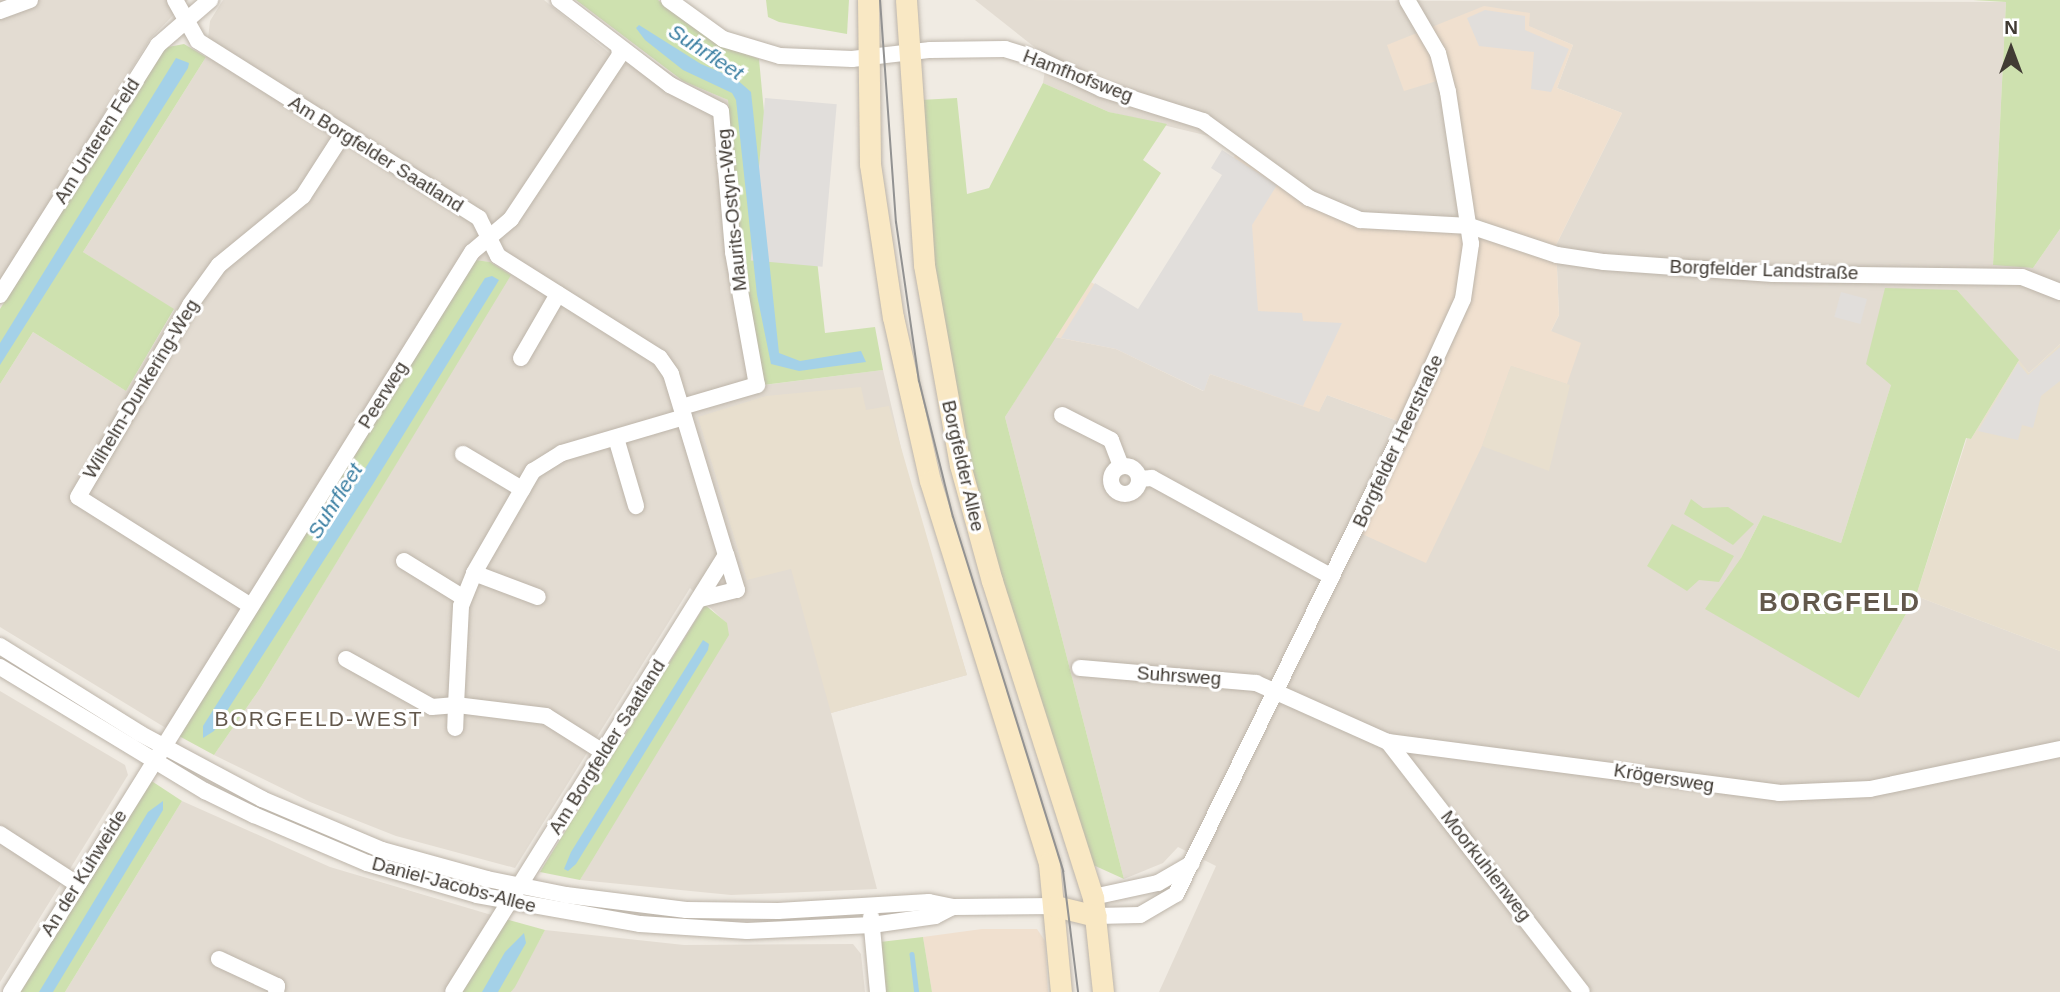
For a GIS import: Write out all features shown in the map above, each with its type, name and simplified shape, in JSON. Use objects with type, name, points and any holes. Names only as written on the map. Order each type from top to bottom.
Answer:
[{"type":"main road","name":"Borgfelder Allee","points":[[868,0],[866,56],[877,228],[909,398],[930,481],[1036,816],[1055,906]]},
{"type":"main road","name":"Borgfelder Allee","points":[[906,0],[924,265],[960,465],[992,581],[1095,907]]},
{"type":"main road","points":[[1061,992],[1055,906],[1095,907],[1103,992]]},
{"type":"street","points":[[0,11],[30,0]]},
{"type":"street","name":"Am Borgfelder Saatland","points":[[175,0],[198,41],[479,218],[498,256],[660,358],[671,374],[737,590],[700,599]]},
{"type":"street","name":"Am Unteren Feld","points":[[0,295],[158,45],[210,0]]},
{"type":"street","name":"Maurits-Ostyn-Weg","points":[[559,0],[670,85],[722,111],[733,252],[757,385],[683,412]]},
{"type":"street","name":"Hamfhofsweg","points":[[669,0],[704,27],[751,50],[808,58],[1005,49],[1040,60],[1102,89],[1203,121],[1309,198],[1360,220],[1470,226]]},
{"type":"street","name":"Borgfelder Heerstraße","points":[[1095,907],[1120,918],[1161,906],[1176,894],[1332,577],[1463,299],[1470,226],[1438,53],[1407,0]]},
{"type":"street","name":"Peerweg","points":[[158,754],[472,252],[511,219],[620,55],[619,47]]},
{"type":"street","name":"Wilhelm-Dunkering-Weg","points":[[251,606],[78,497],[190,305],[219,265],[303,195],[343,134]]},
{"type":"street","name":"Borgfelder Landstraße","points":[[1470,226],[1557,256],[1604,262],[1773,274],[2022,277],[2060,292]]},
{"type":"street","points":[[521,358],[558,294]]},
{"type":"street","points":[[455,728],[464,598],[474,573],[533,471],[562,453],[616,438],[683,412]]},
{"type":"street","points":[[1062,415],[1111,440],[1121,466]]},
{"type":"street","points":[[616,438],[636,506]]},
{"type":"street","points":[[463,454],[522,489]]},
{"type":"street","points":[[1121,466],[1131,467],[1139,479]]},
{"type":"street","points":[[1121,466],[1111,480],[1118,492],[1132,492],[1139,479]]},
{"type":"street","points":[[1139,479],[1152,478],[1332,577]]},
{"type":"street","name":"Am Borgfelder Saatland","points":[[453,992],[726,555]]},
{"type":"street","points":[[404,562],[464,598]]},
{"type":"street","points":[[474,573],[538,597]]},
{"type":"street","name":"Daniel-Jacobs-Allee","points":[[0,646],[158,754]]},
{"type":"street","points":[[346,659],[432,707],[456,705],[547,716],[603,752]]},
{"type":"street","name":"Daniel-Jacobs-Allee","points":[[0,667],[305,839],[438,885],[686,910],[870,908],[929,902],[953,907],[1055,906]]},
{"type":"street","name":"Suhrsweg","points":[[1080,668],[1236,680],[1277,690]]},
{"type":"street","name":"Krögersweg","points":[[1277,690],[1388,743],[1779,793],[1870,789],[2060,749]]},
{"type":"street","name":"Moorkuhlenweg","points":[[1388,743],[1582,992]]},
{"type":"street","name":"An der Kuhweide","points":[[11,992],[158,754]]},
{"type":"street","points":[[0,834],[77,884]]},
{"type":"street","points":[[1095,907],[1158,883],[1194,861]]},
{"type":"street","name":"Daniel-Jacobs-Allee","points":[[515,894],[694,929],[872,925],[935,916],[953,907]]},
{"type":"street","points":[[870,908],[878,992]]},
{"type":"street","points":[[219,959],[277,986],[276,992]]},
{"type":"shaded area","points":[[0,0],[188,0],[150,39],[0,282]]},
{"type":"shaded area","points":[[223,0],[544,0],[624,65],[637,50],[683,81],[728,100],[739,233],[764,385],[883,370],[911,491],[967,675],[831,713],[877,889],[731,895],[580,880],[726,623],[690,588],[515,868],[396,836],[310,802],[214,755],[261,687],[510,275],[490,262],[476,260],[179,736],[0,627],[0,384],[33,332],[126,391],[174,310],[83,252],[206,57],[210,21]]},
{"type":"shaded area","points":[[975,0],[2006,2],[1993,264],[2033,268],[2060,229],[2060,344],[2029,373],[1957,290],[1891,385],[1841,543],[1763,515],[1741,558],[1859,698],[1916,596],[2060,651],[2060,992],[1159,992],[1216,866],[1178,847],[1163,863],[1124,879],[1005,417],[1055,337],[1116,349],[1203,391],[1210,374],[1319,411],[1327,395],[1403,423],[1511,366],[1551,331],[1559,315],[1556,245],[1622,113],[1557,88],[1573,45],[1528,26],[1440,80],[1467,224],[1350,215],[1242,144],[1109,112],[1043,83],[1047,57]]},
{"type":"shaded area","points":[[1484,6],[1530,13],[1529,26],[1573,45],[1557,88],[1622,113],[1556,245],[1559,315],[1551,331],[1581,343],[1567,384],[1511,366],[1482,446],[1426,563],[1351,529],[1403,423],[1327,395],[1319,412],[1210,374],[1204,391],[1116,349],[1055,337],[1091,282],[1138,312],[1242,144],[1350,215],[1467,224],[1440,80],[1404,91],[1387,45]]},
{"type":"shaded area","points":[[1485,10],[1525,16],[1525,30],[1569,49],[1551,92],[1531,89],[1534,52],[1479,46],[1467,18]]},
{"type":"shaded area","points":[[765,98],[837,104],[823,267],[751,260]]},
{"type":"shaded area","points":[[1222,150],[1277,185],[1252,225],[1258,311],[1302,313],[1303,321],[1342,323],[1303,406],[1210,374],[1204,391],[1116,349],[1061,338],[1095,283],[1138,309],[1222,175],[1211,168]]},
{"type":"shaded area","points":[[1841,292],[1867,299],[1860,324],[1834,317]]},
{"type":"shaded area","points":[[2060,344],[2060,651],[1916,596],[1967,438],[1971,439],[2019,360],[2029,373]]},
{"type":"shaded area","points":[[2060,347],[2060,381],[2041,396],[2033,428],[2022,425],[2018,440],[1978,431],[2018,363],[2028,375]]},
{"type":"shaded area","points":[[1511,366],[1570,385],[1549,471],[1482,446]]},
{"type":"shaded area","points":[[861,387],[866,410],[889,406],[967,675],[831,713],[791,569],[747,580],[698,417],[766,396]]},
{"type":"shaded area","points":[[0,691],[125,765],[128,775],[0,982]]},
{"type":"shaded area","points":[[182,801],[330,867],[505,919],[460,992],[65,992]]},
{"type":"shaded area","points":[[982,929],[1037,929],[1045,941],[1048,992],[932,992],[923,937]]},
{"type":"shaded area","points":[[545,930],[684,945],[853,944],[861,954],[865,992],[511,992]]},
{"type":"green space","points":[[576,0],[658,0],[713,41],[759,59],[778,261],[817,260],[825,333],[875,327],[883,370],[763,385],[739,233],[728,100],[683,81]]},
{"type":"green space","points":[[766,0],[849,0],[847,34],[779,22],[768,17]]},
{"type":"green space","points":[[1973,0],[2060,0],[2060,229],[2033,268],[1993,265],[2006,2]]},
{"type":"green space","points":[[184,44],[206,57],[83,252],[174,309],[126,391],[33,332],[0,384],[0,309],[163,48]]},
{"type":"green space","points":[[1043,83],[1109,112],[1167,124],[1143,160],[1161,173],[1005,417],[1124,879],[1091,864],[998,568],[964,445],[937,293],[927,197],[920,100],[957,98],[967,194],[989,188]]},
{"type":"green space","points":[[476,260],[490,262],[511,275],[261,687],[214,755],[179,736]]},
{"type":"green space","points":[[1885,288],[1957,290],[2019,360],[1971,439],[1966,438],[1916,596],[1859,698],[1705,609],[1741,558],[1763,515],[1841,543],[1891,385],[1866,364]]},
{"type":"green space","points":[[1691,499],[1703,508],[1728,507],[1754,524],[1733,545],[1684,514]]},
{"type":"green space","points":[[1672,524],[1734,556],[1719,582],[1699,580],[1687,591],[1647,566]]},
{"type":"green space","points":[[705,605],[727,623],[729,635],[580,880],[540,872]]},
{"type":"green space","points":[[150,780],[182,801],[65,992],[17,992]]},
{"type":"green space","points":[[505,919],[545,930],[515,987],[511,992],[460,992]]},
{"type":"green space","points":[[923,937],[932,992],[885,992],[880,942]]},
{"type":"water","points":[[639,25],[701,64],[735,78],[751,92],[779,353],[800,361],[861,351],[866,362],[799,371],[771,364],[757,295],[736,100],[732,93],[683,70],[645,40],[636,28]]},
{"type":"water","points":[[176,58],[189,63],[188,68],[0,365],[0,343]]},
{"type":"water","points":[[492,276],[499,280],[373,484],[214,731],[203,738],[203,726],[485,278]]},
{"type":"water","points":[[703,640],[709,644],[708,650],[576,864],[568,871],[564,869],[571,852]]},
{"type":"water","points":[[163,801],[163,810],[53,992],[39,992],[148,812]]},
{"type":"water","points":[[524,933],[526,943],[498,992],[482,992],[505,952]]},
{"type":"waterway","points":[[912,954],[917,992]]},
{"type":"tram line","points":[[880,0],[896,222],[919,381],[953,517],[1063,871],[1078,992]]},
{"type":"district","name":"BORGFELD","points":[[1840,603]]},
{"type":"district","name":"BORGFELD-WEST","points":[[319,719]]},
{"type":"water label","name":"Suhrfleet","points":[[706,52]]},
{"type":"water label","name":"Suhrfleet","points":[[335,501]]}]
